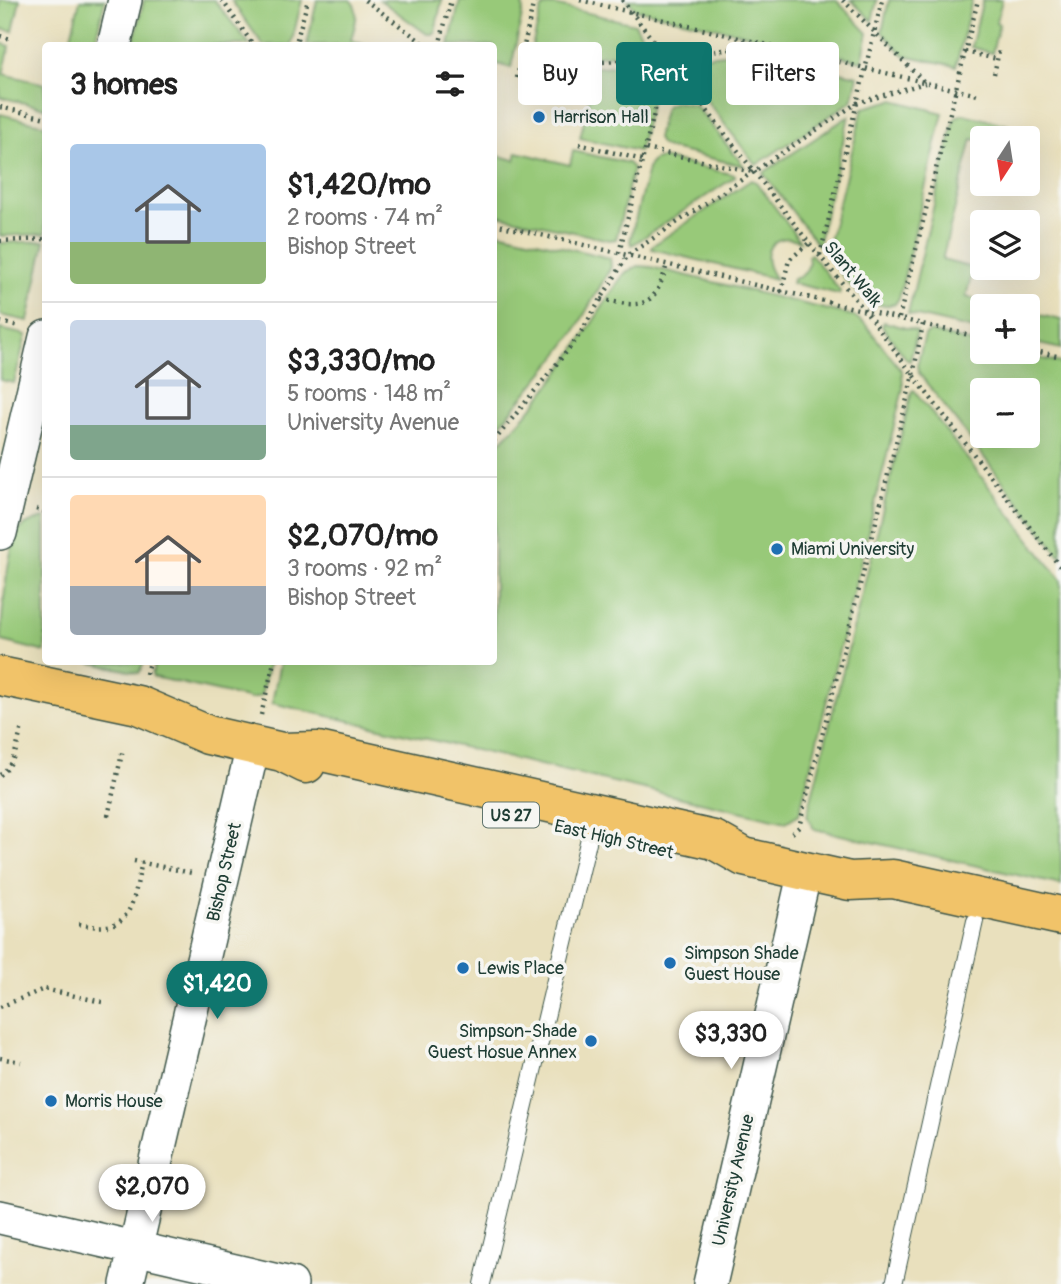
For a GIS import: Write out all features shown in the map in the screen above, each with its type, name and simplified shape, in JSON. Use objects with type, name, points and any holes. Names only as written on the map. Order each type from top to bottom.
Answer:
[{"type":"highway","name":"East High Street","points":[[0,676],[138,705],[208,735]]},
{"type":"highway","name":"East High Street","points":[[0,697],[132,727],[265,739],[607,815],[714,840],[744,857],[850,881],[890,902],[1061,941]]},
{"type":"highway","name":"East High Street","points":[[265,739],[316,769],[711,862],[744,857]]},
{"type":"highway","name":"East High Street","points":[[850,881],[893,879],[1061,916]]},
{"type":"street","points":[[115,42],[125,0]]},
{"type":"street","points":[[0,533],[42,354]]},
{"type":"street","name":"Bishop Street","points":[[127,1284],[265,739]]},
{"type":"street","name":"University Avenue","points":[[709,1284],[805,871]]},
{"type":"street","points":[[0,1217],[291,1284]]},
{"type":"lane","points":[[482,1284],[590,834]]},
{"type":"lane","points":[[894,1284],[975,921]]},
{"type":"path","points":[[222,0],[251,42]]},
{"type":"path","points":[[296,42],[308,0]]},
{"type":"path","points":[[365,0],[422,42]]},
{"type":"path","points":[[440,42],[451,0]]},
{"type":"path","points":[[525,42],[534,0]]},
{"type":"path","points":[[580,0],[753,42]]},
{"type":"path","name":"Slant Walk","points":[[622,0],[655,42]]},
{"type":"path","points":[[843,0],[925,83]]},
{"type":"path","points":[[819,256],[882,0]]},
{"type":"path","points":[[899,318],[978,0]]},
{"type":"path","points":[[0,36],[11,39]]},
{"type":"path","points":[[994,74],[999,51]]},
{"type":"path","points":[[965,52],[997,59]]},
{"type":"path","points":[[839,63],[978,95]]},
{"type":"path","points":[[517,78],[518,72]]},
{"type":"path","points":[[497,436],[576,340],[628,255],[857,103],[925,83]]},
{"type":"path","points":[[619,253],[657,105]]},
{"type":"path","name":"Slant Walk","points":[[703,105],[819,256],[867,313],[1061,568]]},
{"type":"path","points":[[0,107],[42,117]]},
{"type":"path","points":[[579,144],[643,160]]},
{"type":"path","points":[[646,149],[753,172]]},
{"type":"path","points":[[497,225],[970,335]]},
{"type":"path","points":[[0,241],[42,239]]},
{"type":"path","points":[[782,292],[789,260],[809,243]]},
{"type":"path","points":[[601,299],[636,306],[648,302],[657,294],[667,264]]},
{"type":"path","points":[[794,831],[799,827],[913,375],[923,324]]},
{"type":"path","points":[[1040,352],[1061,357]]},
{"type":"path","points":[[265,739],[274,665]]},
{"type":"path","points":[[0,775],[13,761],[22,727]]},
{"type":"path","points":[[108,816],[123,750]]},
{"type":"path","points":[[134,860],[192,873]]},
{"type":"path","points":[[79,925],[99,929],[124,918],[131,907],[142,862]]},
{"type":"path","points":[[0,1007],[44,989],[102,1002]]},
{"type":"path","points":[[0,1058],[21,1062]]},
{"type":"green space","points":[[0,0],[20,0],[13,31],[2,29],[0,34]]},
{"type":"green space","points":[[80,0],[105,0],[95,42],[70,42]]},
{"type":"green space","points":[[144,0],[214,0],[248,42],[134,42]]},
{"type":"green space","points":[[231,0],[302,0],[292,42],[261,42]]},
{"type":"green space","points":[[317,0],[350,0],[354,4],[356,14],[351,40],[357,42],[308,42]]},
{"type":"green space","points":[[380,0],[442,0],[435,31],[427,34]]},
{"type":"green space","points":[[460,0],[522,0],[523,10],[511,68],[497,64],[497,42],[450,42]]},
{"type":"green space","points":[[628,0],[836,0],[868,33],[862,61],[839,56],[839,42],[779,42],[635,9]]},
{"type":"green space","points":[[851,0],[877,0],[872,21]]},
{"type":"green space","points":[[889,0],[972,0],[956,66],[904,55],[882,32]]},
{"type":"green space","points":[[983,0],[1002,0],[992,53],[971,47]]},
{"type":"green space","points":[[554,5],[635,24],[645,42],[616,42],[616,54],[602,56],[602,42],[533,42],[543,7]]},
{"type":"green space","points":[[0,43],[10,46],[3,74],[42,83],[42,107],[0,97]]},
{"type":"green space","points":[[726,54],[726,105],[839,105],[839,72],[858,76],[852,101],[756,165],[710,105],[712,56]]},
{"type":"green space","points":[[616,66],[616,105],[650,105],[639,151],[580,138],[588,105],[602,105],[602,67]]},
{"type":"green space","points":[[893,100],[943,113],[899,298],[895,304],[884,306],[864,298],[854,290],[826,253],[863,108]]},
{"type":"green space","points":[[695,105],[744,166],[660,144],[657,138],[666,106]]},
{"type":"green space","points":[[0,114],[42,124],[42,234],[0,236]]},
{"type":"green space","points":[[963,114],[1008,125],[970,126],[970,147],[942,260],[970,267],[966,297],[970,298],[970,328],[908,314],[954,120]]},
{"type":"green space","points":[[849,116],[818,245],[763,173]]},
{"type":"green space","points":[[573,151],[628,163],[633,168],[616,239],[609,240],[497,215],[497,155],[515,160],[517,152],[570,165]]},
{"type":"green space","points":[[662,158],[735,177],[632,245],[630,241],[649,165]]},
{"type":"green space","points":[[751,180],[756,182],[800,241],[781,239],[770,247],[768,261],[776,279],[652,249],[652,246]]},
{"type":"green space","points":[[497,232],[610,258],[611,267],[574,333],[497,428]]},
{"type":"green space","points":[[42,241],[42,255],[28,321],[0,315],[0,243]]},
{"type":"green space","points":[[811,254],[840,291],[839,294],[792,283],[793,279],[806,271],[808,256]]},
{"type":"green space","points":[[638,266],[651,267],[854,316],[865,324],[902,371],[903,389],[799,814],[786,822],[272,703],[279,665],[497,665],[497,445],[546,390],[626,272]]},
{"type":"green space","points":[[1040,315],[1061,320],[1061,349],[1040,344]]},
{"type":"green space","points":[[884,322],[917,331],[910,361],[882,326]]},
{"type":"green space","points":[[0,329],[26,335],[14,383],[0,380]]},
{"type":"green space","points":[[930,332],[970,342],[970,364],[1040,364],[1040,358],[1061,363],[1061,557],[977,448],[1040,448],[1040,378],[970,378],[970,439],[919,373],[917,366],[925,335]]},
{"type":"green space","points":[[914,390],[1061,580],[1061,885],[814,829],[807,816]]},
{"type":"green space","points":[[42,519],[42,651],[2,641],[5,587],[14,542],[17,533]]},
{"type":"green space","points":[[102,665],[143,665],[139,673]]},
{"type":"green space","points":[[154,665],[268,665],[261,696],[251,699],[152,675]]},
{"type":"place","name":"Harrison Hall","points":[[539,117]]},
{"type":"place","name":"Miami University","points":[[777,549]]},
{"type":"place","name":"Simpson Shade Guest House","points":[[670,963]]},
{"type":"place","name":"Lewis Place","points":[[463,968]]},
{"type":"place","name":"Simpson-Shade Guest Hosue Annex","points":[[591,1041]]},
{"type":"place","name":"Morris House","points":[[51,1101]]}]
